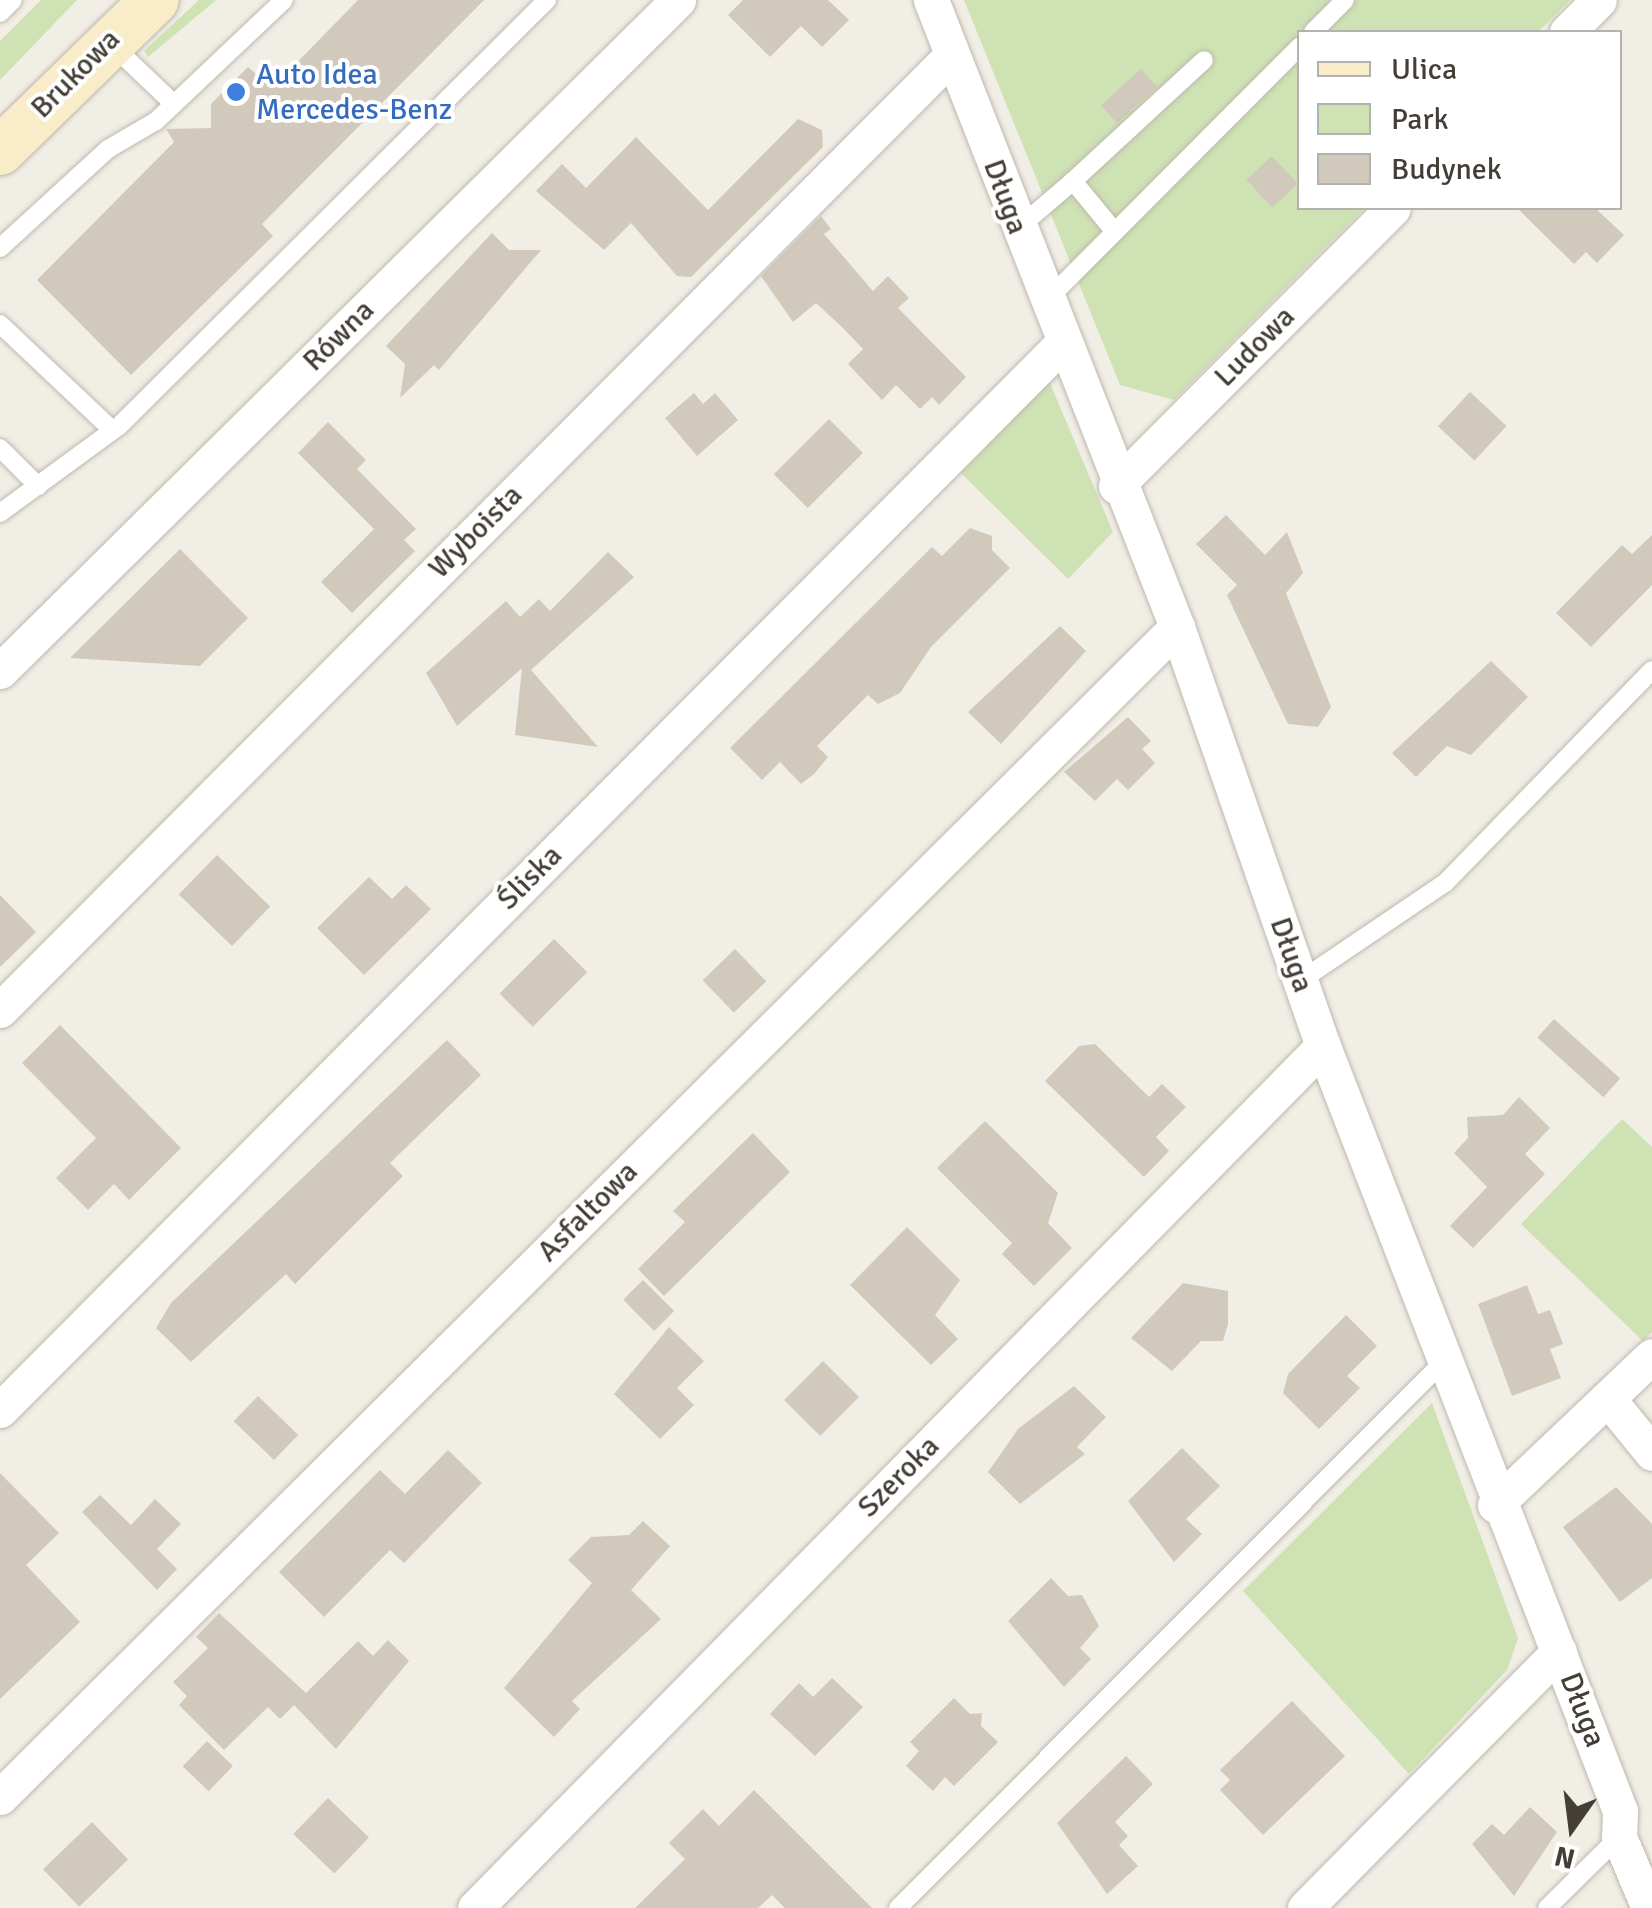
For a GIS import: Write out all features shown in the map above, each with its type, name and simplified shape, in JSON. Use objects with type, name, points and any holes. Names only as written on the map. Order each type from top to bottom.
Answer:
[{"type":"street","name":"Brukowa","points":[[0,151],[155,0]]},
{"type":"street","name":"Równa","points":[[0,672],[678,0]]},
{"type":"street","name":"Długa","points":[[931,0],[1060,346],[1177,628],[1323,1046],[1446,1358],[1495,1505],[1559,1651],[1620,1811],[1619,1837],[1649,1908]]},
{"type":"street","points":[[1569,30],[1599,0]]},
{"type":"street","name":"Wyboista","points":[[0,1010],[952,54]]},
{"type":"street","name":"Ludowa","points":[[1116,486],[1391,210]]},
{"type":"street","name":"Śliska","points":[[0,1410],[1060,346]]},
{"type":"street","name":"Asfaltowa","points":[[0,1797],[1177,628]]},
{"type":"street","name":"Szeroka","points":[[475,1908],[1323,1046]]},
{"type":"street","points":[[1495,1505],[1652,1356]]},
{"type":"street","points":[[1609,1400],[1652,1453]]},
{"type":"street","points":[[1305,1908],[1559,1651]]},
{"type":"lane","points":[[0,13],[13,0]]},
{"type":"lane","points":[[0,248],[108,148],[174,104],[284,0]]},
{"type":"lane","points":[[0,513],[112,430],[547,0]]},
{"type":"lane","points":[[1315,30],[1345,0]]},
{"type":"lane","points":[[109,42],[174,104]]},
{"type":"lane","points":[[1044,302],[1297,49]]},
{"type":"lane","points":[[1017,229],[1204,60]]},
{"type":"lane","points":[[1073,182],[1114,232]]},
{"type":"lane","points":[[0,324],[112,430]]},
{"type":"lane","points":[[0,448],[38,486]]},
{"type":"lane","points":[[1300,980],[1445,883],[1652,670]]},
{"type":"lane","points":[[898,1908],[1446,1358]]},
{"type":"lane","points":[[1547,1908],[1619,1837]]},
{"type":"green space","points":[[41,0],[77,0],[0,80],[0,41]]},
{"type":"green space","points":[[199,0],[216,0],[148,57],[144,51]]},
{"type":"green space","points":[[964,0],[1570,0],[1540,30],[1297,30],[1297,210],[1363,210],[1174,400],[1120,385]]},
{"type":"green space","points":[[1049,381],[1113,532],[1068,579],[961,473]]},
{"type":"green space","points":[[1622,1119],[1652,1147],[1652,1332],[1643,1341],[1521,1224]]},
{"type":"green space","points":[[1432,1403],[1518,1638],[1507,1670],[1409,1774],[1243,1591]]},
{"type":"building","points":[[358,0],[484,0],[262,224],[273,236],[131,375],[37,280],[174,142],[166,129],[211,128],[211,104],[248,67],[272,88]]},
{"type":"building","points":[[743,0],[828,0],[849,20],[822,47],[801,26],[770,57],[728,15]]},
{"type":"building","points":[[1141,69],[1157,87],[1117,123],[1101,105]]},
{"type":"building","points":[[798,119],[822,130],[823,147],[691,277],[677,276],[631,223],[604,250],[536,191],[562,164],[586,188],[636,137],[708,210]]},
{"type":"building","points":[[1272,156],[1297,183],[1272,208],[1246,180]]},
{"type":"building","points":[[1519,210],[1597,210],[1624,235],[1597,263],[1586,252],[1574,264]]},
{"type":"building","points":[[821,216],[831,229],[824,234],[873,291],[888,276],[909,298],[898,308],[966,377],[939,405],[932,397],[920,409],[896,385],[882,400],[848,364],[863,349],[843,328],[816,303],[793,322],[761,276]]},
{"type":"building","points":[[492,233],[509,250],[541,250],[439,370],[434,365],[400,398],[405,364],[386,346]]},
{"type":"building","points":[[1470,392],[1507,426],[1475,460],[1438,426]]},
{"type":"building","points":[[694,393],[703,404],[715,393],[738,420],[697,456],[665,418]]},
{"type":"building","points":[[829,419],[863,453],[808,508],[774,474]]},
{"type":"building","points":[[328,422],[366,460],[357,469],[416,529],[404,540],[415,551],[352,613],[321,582],[374,529],[298,453]]},
{"type":"building","points":[[1226,515],[1265,555],[1287,532],[1303,573],[1286,593],[1331,707],[1318,727],[1288,724],[1227,595],[1237,585],[1196,544]]},
{"type":"building","points":[[970,528],[992,536],[992,550],[1010,568],[931,647],[900,693],[878,704],[868,695],[817,746],[828,757],[814,774],[801,784],[780,762],[762,780],[730,748],[932,547],[942,556]]},
{"type":"building","points":[[1652,535],[1652,585],[1591,647],[1556,613],[1622,545],[1632,554]]},
{"type":"building","points":[[180,549],[248,618],[200,666],[70,658]]},
{"type":"building","points":[[608,552],[634,577],[531,670],[598,747],[515,735],[522,668],[457,726],[426,673],[506,601],[520,617],[539,599],[550,611]]},
{"type":"building","points":[[1060,626],[1086,651],[1001,744],[968,712]]},
{"type":"building","points":[[1491,661],[1528,697],[1471,755],[1447,746],[1416,777],[1392,753]]},
{"type":"building","points":[[1128,717],[1151,741],[1142,749],[1155,763],[1128,790],[1117,779],[1095,801],[1064,772]]},
{"type":"building","points":[[217,855],[270,906],[232,946],[179,895]]},
{"type":"building","points":[[369,877],[392,899],[406,885],[431,909],[364,975],[317,928]]},
{"type":"building","points":[[0,895],[36,932],[0,967]]},
{"type":"building","points":[[554,939],[587,972],[533,1027],[500,993]]},
{"type":"building","points":[[735,949],[766,981],[734,1013],[703,980]]},
{"type":"building","points":[[1554,1019],[1620,1079],[1603,1097],[1537,1038]]},
{"type":"building","points":[[60,1025],[181,1148],[129,1200],[114,1184],[88,1210],[56,1178],[96,1138],[22,1063]]},
{"type":"building","points":[[447,1040],[481,1075],[390,1163],[403,1176],[295,1284],[286,1274],[191,1362],[156,1328],[171,1303]]},
{"type":"building","points":[[1095,1044],[1149,1097],[1162,1084],[1186,1107],[1156,1137],[1169,1151],[1144,1177],[1045,1081],[1079,1046]]},
{"type":"building","points":[[1519,1097],[1550,1128],[1525,1154],[1545,1174],[1473,1248],[1450,1226],[1487,1187],[1454,1153],[1468,1138],[1467,1117],[1503,1115]]},
{"type":"building","points":[[985,1121],[1058,1193],[1048,1223],[1072,1248],[1034,1286],[1002,1254],[1012,1243],[937,1168]]},
{"type":"building","points":[[753,1133],[790,1172],[664,1296],[638,1269],[685,1222],[673,1211]]},
{"type":"building","points":[[907,1227],[960,1280],[935,1315],[958,1339],[931,1365],[850,1285]]},
{"type":"building","points":[[643,1280],[674,1311],[654,1331],[623,1300]]},
{"type":"building","points":[[1183,1283],[1228,1291],[1228,1324],[1223,1341],[1201,1341],[1172,1371],[1131,1338]]},
{"type":"building","points":[[1527,1285],[1538,1314],[1550,1310],[1563,1344],[1550,1349],[1561,1378],[1512,1396],[1478,1304]]},
{"type":"building","points":[[1346,1315],[1377,1346],[1347,1376],[1360,1388],[1319,1429],[1283,1393],[1288,1374]]},
{"type":"building","points":[[669,1327],[704,1361],[677,1388],[694,1405],[660,1439],[614,1394]]},
{"type":"building","points":[[823,1361],[859,1397],[820,1436],[784,1400]]},
{"type":"building","points":[[1074,1386],[1106,1417],[1077,1447],[1085,1454],[1020,1504],[988,1472],[1018,1429]]},
{"type":"building","points":[[258,1396],[298,1435],[274,1460],[234,1421]]},
{"type":"building","points":[[1182,1448],[1220,1486],[1186,1519],[1202,1534],[1174,1562],[1128,1501]]},
{"type":"building","points":[[448,1450],[482,1483],[404,1563],[390,1550],[324,1617],[279,1572],[380,1470],[405,1494]]},
{"type":"building","points":[[0,1473],[59,1533],[26,1565],[80,1622],[0,1699]]},
{"type":"building","points":[[1616,1487],[1652,1524],[1652,1578],[1620,1602],[1563,1527]]},
{"type":"building","points":[[100,1495],[131,1525],[155,1499],[181,1524],[157,1549],[177,1569],[157,1590],[82,1512]]},
{"type":"building","points":[[643,1521],[670,1546],[631,1590],[661,1619],[572,1701],[580,1709],[554,1737],[504,1688],[592,1583],[568,1560],[591,1537],[629,1535]]},
{"type":"building","points":[[1051,1578],[1068,1596],[1082,1595],[1099,1626],[1080,1648],[1091,1659],[1064,1687],[1008,1621]]},
{"type":"building","points":[[219,1613],[306,1693],[358,1641],[373,1656],[388,1640],[409,1661],[336,1749],[294,1705],[280,1719],[268,1707],[224,1750],[179,1705],[187,1696],[173,1682],[208,1648],[196,1637]]},
{"type":"building","points":[[832,1678],[863,1707],[815,1756],[770,1714],[799,1683],[813,1697]]},
{"type":"building","points":[[954,1698],[970,1714],[982,1713],[981,1726],[998,1742],[954,1786],[945,1777],[933,1791],[906,1766],[919,1751],[910,1742]]},
{"type":"building","points":[[1292,1701],[1345,1756],[1263,1835],[1220,1790],[1230,1780],[1220,1770]]},
{"type":"building","points":[[207,1741],[233,1766],[209,1791],[183,1766]]},
{"type":"building","points":[[1126,1756],[1153,1784],[1115,1822],[1128,1836],[1119,1845],[1138,1866],[1107,1894],[1057,1823]]},
{"type":"building","points":[[754,1790],[872,1908],[785,1908],[772,1895],[758,1908],[635,1908],[685,1859],[669,1843],[703,1809],[719,1826]]},
{"type":"building","points":[[328,1798],[369,1838],[334,1874],[293,1834]]},
{"type":"building","points":[[1530,1807],[1557,1832],[1514,1896],[1472,1844],[1492,1824],[1504,1835]]},
{"type":"building","points":[[92,1822],[128,1859],[79,1907],[43,1869]]},
{"type":"place","name":"Auto Idea Mercedes-Benz","points":[[236,92]]}]
